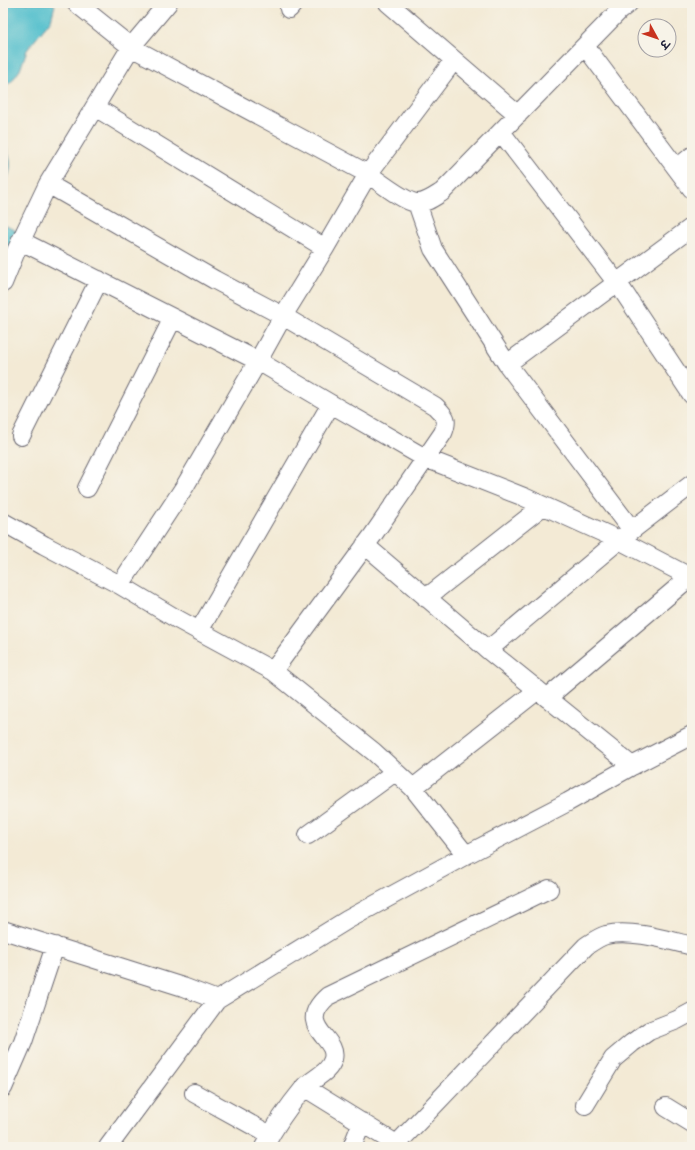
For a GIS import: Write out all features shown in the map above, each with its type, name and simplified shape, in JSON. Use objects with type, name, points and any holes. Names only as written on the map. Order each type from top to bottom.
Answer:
[{"type":"street","points":[[76,3],[131,48],[368,174],[404,198],[417,203],[427,201],[442,192],[585,46],[619,6]]},
{"type":"street","points":[[3,283],[48,184],[131,48],[168,3]]},
{"type":"street","points":[[388,3],[518,115]]},
{"type":"street","points":[[585,46],[692,189]]},
{"type":"street","points":[[120,585],[185,486],[283,316],[368,174],[454,60]]},
{"type":"street","points":[[95,107],[325,248]]},
{"type":"street","points":[[501,132],[617,283],[692,396]]},
{"type":"street","points":[[677,168],[692,156]]},
{"type":"street","points":[[48,184],[215,280],[283,316],[435,406],[445,418],[446,424],[443,433],[365,545],[273,671]]},
{"type":"street","points":[[417,203],[433,249],[507,364],[625,535]]},
{"type":"street","points":[[507,364],[692,227]]},
{"type":"street","points":[[21,241],[258,361],[425,458],[543,506],[625,535],[691,578],[543,694],[413,788]]},
{"type":"street","points":[[21,436],[98,280]]},
{"type":"street","points":[[87,488],[173,318]]},
{"type":"street","points":[[199,631],[331,404]]},
{"type":"street","points":[[488,650],[625,535],[692,484]]},
{"type":"street","points":[[426,598],[543,506]]},
{"type":"street","points":[[3,522],[120,585],[199,631],[273,671],[374,752],[413,788],[466,855]]},
{"type":"street","points":[[365,545],[488,650],[632,766]]},
{"type":"street","points":[[108,1147],[217,1000],[347,920],[466,855],[568,802],[632,766],[692,736]]},
{"type":"street","points":[[308,835],[395,772]]},
{"type":"street","points":[[194,1092],[267,1141],[304,1088],[330,1067],[333,1057],[332,1049],[320,1031],[316,1021],[315,1012],[328,996],[549,889]]},
{"type":"street","points":[[3,930],[183,987],[217,1000]]},
{"type":"street","points":[[304,1088],[399,1145],[586,946],[604,935],[619,934],[648,935],[692,946]]},
{"type":"street","points":[[3,1088],[24,1042],[56,946]]},
{"type":"street","points":[[585,1105],[614,1059],[632,1043],[649,1031],[677,1020],[692,1012]]},
{"type":"street","points":[[666,1107],[692,1123]]},
{"type":"street","points":[[352,1147],[362,1122]]},
{"type":"water","points":[[3,3],[51,3],[55,5],[51,20],[27,50],[20,70],[11,82],[3,87]]},
{"type":"water","points":[[3,136],[9,156],[10,167],[3,187]]},
{"type":"water","points":[[3,224],[18,232],[3,267]]}]
